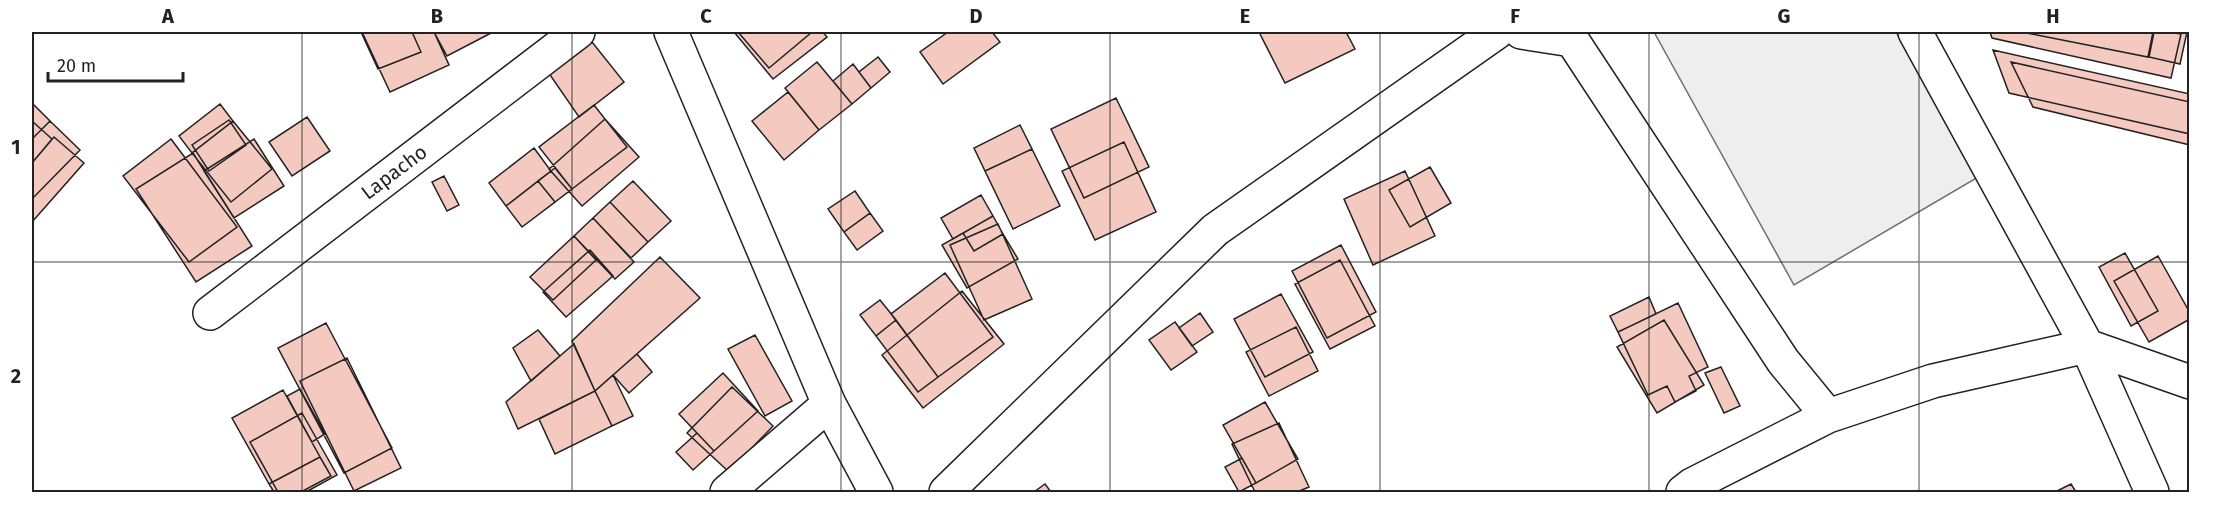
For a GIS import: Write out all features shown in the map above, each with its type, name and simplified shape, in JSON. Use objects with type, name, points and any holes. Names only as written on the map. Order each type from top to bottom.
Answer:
[{"type":"street","name":"Lapacho","points":[[210,313],[578,32]]},
{"type":"street","points":[[671,32],[829,404],[876,492]]},
{"type":"street","points":[[946,492],[1215,230],[1497,32]]},
{"type":"street","points":[[1521,32],[1572,40],[1783,361],[1828,416]]},
{"type":"street","points":[[1915,32],[2087,346],[2152,492]]},
{"type":"street","points":[[1683,492],[1692,485],[1828,416],[1933,381],[2087,346],[2190,382]]},
{"type":"street","points":[[727,492],[829,404]]},
{"type":"shaded area","points":[[1654,32],[1896,32],[1980,176],[1794,285]]},
{"type":"building","points":[[361,32],[412,32],[421,52],[378,69]]},
{"type":"building","points":[[362,32],[434,32],[449,65],[390,92]]},
{"type":"building","points":[[434,32],[493,32],[447,56]]},
{"type":"building","points":[[734,32],[823,32],[827,37],[773,79]]},
{"type":"building","points":[[738,32],[812,32],[769,68]]},
{"type":"building","points":[[948,32],[992,32],[1000,42],[943,84],[920,52]]},
{"type":"building","points":[[1259,32],[1346,32],[1355,49],[1285,83]]},
{"type":"building","points":[[1990,32],[2168,32],[2181,34],[2171,78],[1992,38]]},
{"type":"building","points":[[2022,32],[2153,32],[2148,57]]},
{"type":"building","points":[[2154,32],[2187,32],[2180,64],[2149,57]]},
{"type":"building","points":[[592,42],[624,82],[579,117],[548,72]]},
{"type":"building","points":[[1993,50],[2190,94],[2190,134],[2009,93]]},
{"type":"building","points":[[878,57],[890,72],[871,88],[859,72]]},
{"type":"building","points":[[817,62],[852,104],[819,130],[785,88]]},
{"type":"building","points":[[2011,62],[2190,102],[2190,145],[2033,107]]},
{"type":"building","points":[[853,64],[871,88],[852,104],[833,81]]},
{"type":"building","points":[[788,92],[819,130],[784,160],[752,121]]},
{"type":"building","points":[[1116,98],[1149,167],[1084,198],[1051,129]]},
{"type":"building","points":[[32,103],[50,121],[32,139]]},
{"type":"building","points":[[220,104],[233,121],[192,153],[179,136]]},
{"type":"building","points":[[594,105],[627,147],[572,189],[539,147]]},
{"type":"building","points":[[307,117],[330,151],[292,176],[269,142]]},
{"type":"building","points":[[605,119],[639,157],[582,206],[549,169]]},
{"type":"building","points":[[229,120],[246,145],[209,171],[192,145]]},
{"type":"building","points":[[32,121],[52,139],[32,163]]},
{"type":"building","points":[[50,121],[80,150],[32,199],[32,139]]},
{"type":"building","points":[[233,121],[272,169],[231,202],[192,153]]},
{"type":"building","points":[[1020,125],[1032,149],[985,171],[974,148]]},
{"type":"building","points":[[54,137],[84,163],[32,222],[32,163]]},
{"type":"building","points":[[171,139],[237,227],[189,262],[123,176]]},
{"type":"building","points":[[254,139],[284,186],[234,218],[204,171]]},
{"type":"building","points":[[1124,142],[1156,212],[1095,240],[1062,171]]},
{"type":"building","points":[[534,148],[551,171],[506,206],[489,183]]},
{"type":"building","points":[[1032,149],[1060,206],[1013,229],[985,171]]},
{"type":"building","points":[[193,153],[252,246],[196,282],[136,189]]},
{"type":"building","points":[[1430,167],[1451,203],[1410,227],[1389,190]]},
{"type":"building","points":[[555,168],[572,189],[555,202],[538,181]]},
{"type":"building","points":[[1405,171],[1435,236],[1373,265],[1344,199]]},
{"type":"building","points":[[444,176],[459,205],[447,211],[432,182]]},
{"type":"building","points":[[538,181],[555,202],[522,227],[506,206]]},
{"type":"building","points":[[633,181],[671,221],[648,242],[610,202]]},
{"type":"building","points":[[855,191],[870,213],[844,232],[828,209]]},
{"type":"building","points":[[981,195],[993,216],[953,239],[941,218]]},
{"type":"building","points":[[610,202],[648,242],[631,258],[593,218]]},
{"type":"building","points":[[870,213],[883,231],[857,250],[844,232]]},
{"type":"building","points":[[993,216],[1003,234],[974,251],[963,233]]},
{"type":"building","points":[[593,218],[634,262],[615,279],[574,236]]},
{"type":"building","points":[[998,224],[1032,299],[984,320],[950,245]]},
{"type":"building","points":[[963,233],[974,251],[1003,234],[1018,259],[967,288],[942,245]]},
{"type":"building","points":[[574,236],[596,260],[553,300],[530,277]]},
{"type":"building","points":[[1341,245],[1376,312],[1327,338],[1292,271]]},
{"type":"building","points":[[590,250],[613,276],[566,317],[543,292]]},
{"type":"building","points":[[2125,253],[2158,311],[2131,326],[2099,267]]},
{"type":"building","points":[[2158,256],[2190,313],[2190,319],[2149,342],[2114,281]]},
{"type":"building","points":[[660,257],[700,298],[595,391],[572,341]]},
{"type":"building","points":[[1340,260],[1375,326],[1330,349],[1295,284]]},
{"type":"building","points":[[945,273],[993,337],[938,377],[891,314]]},
{"type":"building","points":[[962,291],[1004,344],[923,408],[882,355]]},
{"type":"building","points":[[1281,294],[1313,352],[1265,377],[1234,319]]},
{"type":"building","points":[[1649,297],[1656,314],[1618,332],[1610,316]]},
{"type":"building","points":[[880,300],[896,320],[876,336],[860,315]]},
{"type":"building","points":[[1678,303],[1708,367],[1689,376],[1696,391],[1675,402],[1667,386],[1648,395],[1618,332]]},
{"type":"building","points":[[1200,313],[1213,332],[1192,346],[1179,328]]},
{"type":"building","points":[[896,320],[938,377],[918,392],[876,336]]},
{"type":"building","points":[[1664,320],[1704,385],[1657,413],[1617,347]]},
{"type":"building","points":[[1175,322],[1197,352],[1171,370],[1149,340]]},
{"type":"building","points":[[326,323],[392,448],[344,473],[278,348]]},
{"type":"building","points":[[1296,327],[1318,371],[1269,396],[1246,352]]},
{"type":"building","points":[[538,330],[560,356],[531,381],[513,348]]},
{"type":"building","points":[[755,335],[792,401],[765,416],[728,349]]},
{"type":"building","points":[[574,344],[595,391],[518,429],[506,402]]},
{"type":"building","points":[[637,354],[652,372],[629,393],[613,375]]},
{"type":"building","points":[[347,358],[401,468],[354,491],[300,381]]},
{"type":"building","points":[[1721,367],[1740,406],[1724,413],[1705,373]]},
{"type":"building","points":[[723,373],[758,411],[714,451],[679,414]]},
{"type":"building","points":[[613,375],[633,416],[612,426],[595,391]]},
{"type":"building","points":[[732,387],[773,426],[729,472],[687,433]]},
{"type":"building","points":[[300,389],[325,434],[312,442],[287,396]]},
{"type":"building","points":[[283,390],[320,457],[269,484],[232,418]]},
{"type":"building","points":[[595,391],[612,426],[555,454],[539,419]]},
{"type":"building","points":[[1265,402],[1298,459],[1256,483],[1223,425]]},
{"type":"building","points":[[302,413],[337,475],[306,492],[278,492],[250,442]]},
{"type":"building","points":[[1279,423],[1309,487],[1297,492],[1255,492],[1232,444]]},
{"type":"building","points":[[697,433],[714,451],[693,470],[676,452]]},
{"type":"building","points":[[320,457],[331,476],[301,492],[274,492],[269,484]]},
{"type":"building","points":[[1242,458],[1256,483],[1239,492],[1225,467]]},
{"type":"building","points":[[1045,484],[1051,492],[1034,492]]},
{"type":"building","points":[[2071,484],[2076,492],[2055,492]]}]
